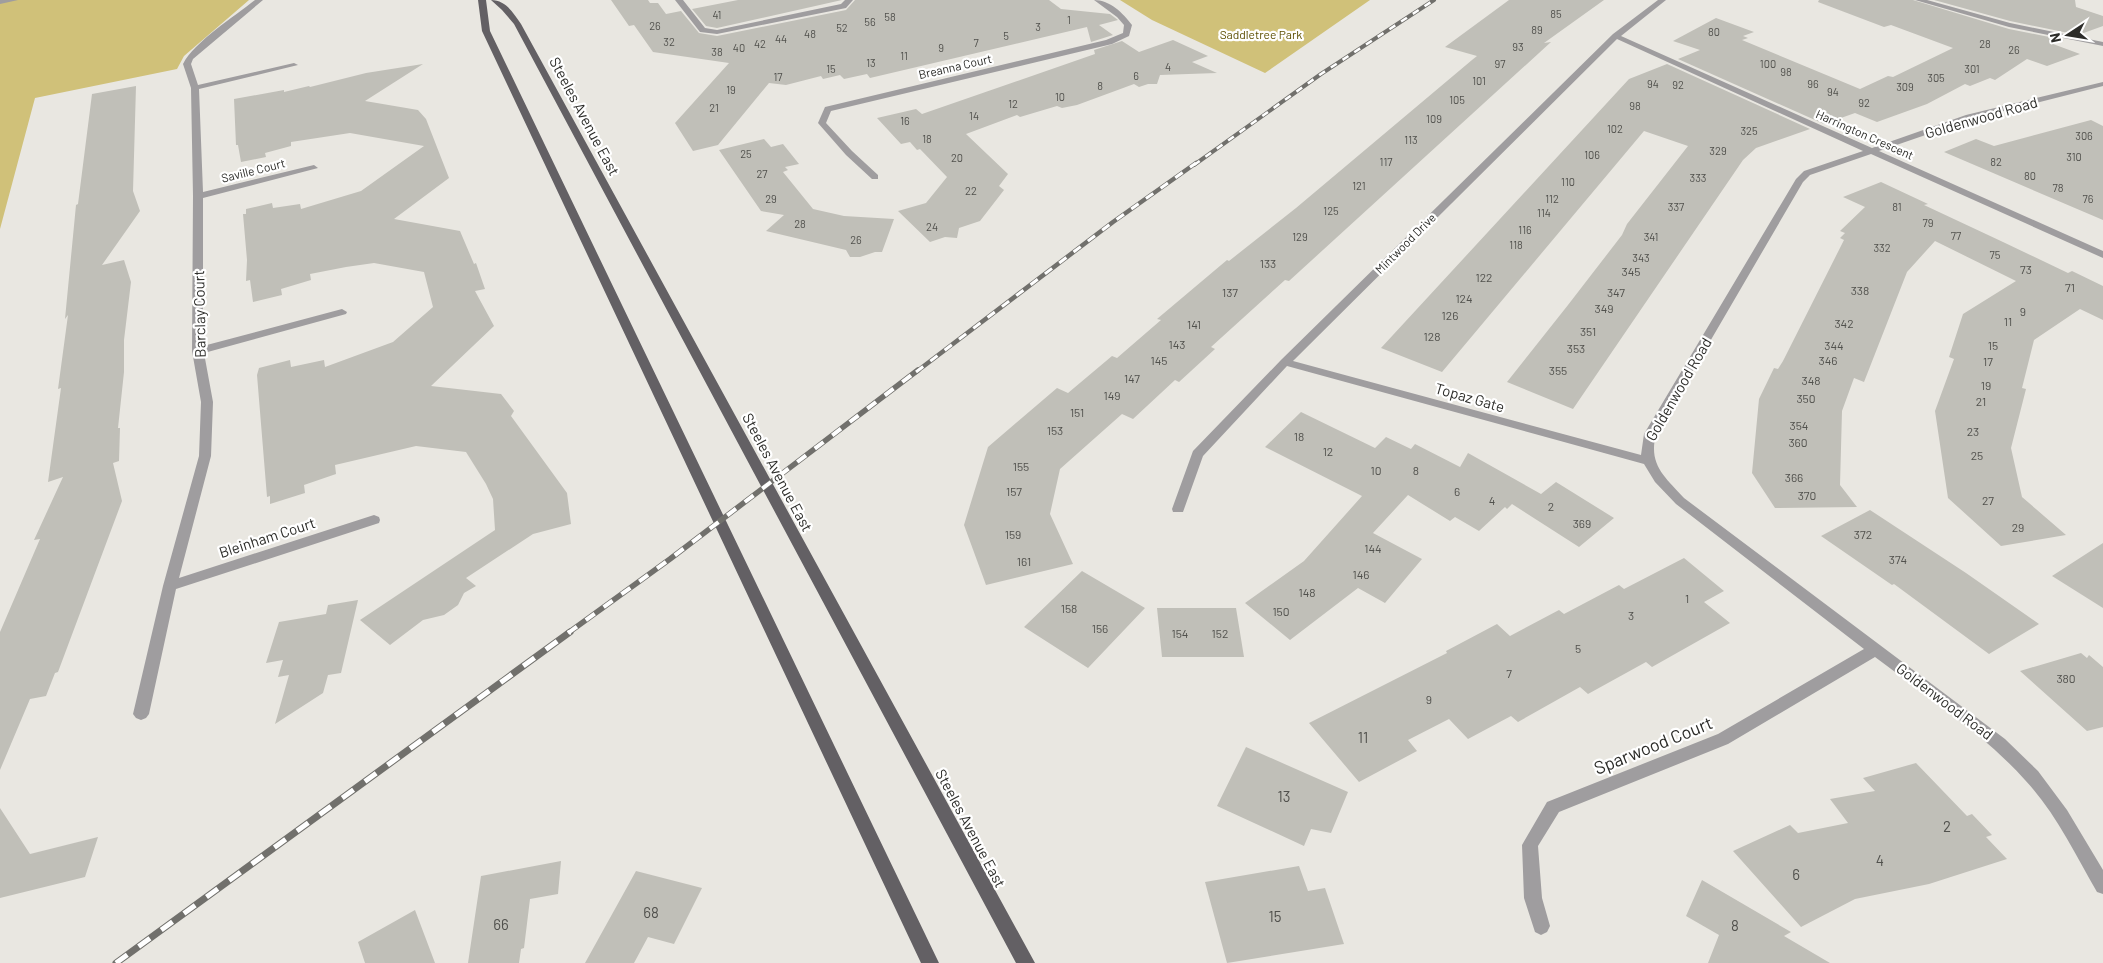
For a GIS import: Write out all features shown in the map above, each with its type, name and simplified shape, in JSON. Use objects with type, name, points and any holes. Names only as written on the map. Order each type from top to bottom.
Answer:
[{"type":"main road","points":[[482,0],[486,31],[930,963]]},
{"type":"main road","name":"Steeles Avenue East","points":[[495,0],[505,8],[517,24],[1026,963]]},
{"type":"street","points":[[0,2],[14,0]]},
{"type":"street","name":"Barclay Court","points":[[141,714],[170,586],[205,456],[207,402],[198,351],[198,196],[195,88],[187,64],[190,58],[259,0]]},
{"type":"street","points":[[679,0],[703,30],[717,32],[842,6],[849,0]]},
{"type":"street","name":"Breanna Court","points":[[875,177],[848,153],[822,123],[828,109],[1110,42],[1126,34],[1128,25],[1120,14],[1098,0]]},
{"type":"street","name":"Mintwood Drive","points":[[1178,509],[1197,454],[1285,362],[1616,36],[1662,0]]},
{"type":"street","points":[[1919,0],[2009,25],[2103,44]]},
{"type":"street","name":"Harrington Crescent","points":[[1616,36],[2103,255]]},
{"type":"street","points":[[195,88],[294,65]]},
{"type":"street","name":"Goldenwood Road","points":[[2103,84],[1969,117],[1807,173],[1799,181],[1645,445],[1647,461],[1680,501],[2000,744],[2032,776],[2061,815],[2103,886]]},
{"type":"street","name":"Saville Court","points":[[198,196],[314,168]]},
{"type":"street","points":[[198,351],[342,312]]},
{"type":"street","name":"Topaz Gate","points":[[1285,362],[1647,461]]},
{"type":"street","name":"Bleinham Court","points":[[170,586],[374,520]]},
{"type":"street","name":"Sparwood Court","points":[[1541,926],[1532,898],[1530,845],[1553,807],[1723,739],[1876,650]]},
{"type":"green space","points":[[0,0],[249,0],[184,56],[177,69],[35,98],[0,229]]},
{"type":"green space","name":"Saddletree Park","points":[[1120,0],[1370,0],[1265,73],[1152,20]]},
{"type":"building","points":[[611,0],[648,0],[650,3],[658,3],[666,14],[681,11],[699,33],[717,36],[846,10],[855,0],[1049,0],[1061,9],[1110,14],[1118,20],[1099,25],[1113,35],[1091,42],[1087,27],[870,78],[867,74],[844,79],[840,75],[823,79],[821,76],[786,85],[769,83],[718,145],[693,151],[675,123],[729,63],[653,52],[634,25],[629,26]]},
{"type":"building","points":[[738,0],[842,0],[717,28],[706,26],[692,9]]},
{"type":"building","points":[[1509,0],[1604,0],[1544,43],[1551,42],[1289,281],[1285,280],[1211,347],[1215,349],[1179,382],[1175,380],[1133,419],[1122,414],[1060,469],[1050,514],[1073,564],[986,585],[964,525],[988,447],[1057,388],[1068,393],[1112,356],[1117,358],[1161,320],[1157,319],[1227,260],[1229,261],[1296,208],[1477,56],[1445,47]]},
{"type":"building","points":[[1819,0],[1913,0],[2009,29],[2064,40],[2053,44],[2080,54],[2047,66],[2027,59],[1995,80],[1990,78],[1970,86],[1965,84],[1927,104],[1877,122],[1855,113],[1824,124],[1678,59],[1700,50],[1673,41],[1716,18],[1754,32],[1743,36],[1748,38],[1742,40],[1860,89],[1888,76],[1893,77],[1953,48],[1891,25],[1884,27],[1818,2]]},
{"type":"building","points":[[1934,0],[2075,0],[2076,7],[2103,16],[2103,26],[2078,35],[2010,21]]},
{"type":"building","points":[[1173,40],[1208,56],[1192,62],[1217,73],[1160,75],[1157,84],[1139,87],[1134,84],[1077,105],[1062,108],[1057,106],[1020,117],[1017,115],[966,134],[1008,174],[999,186],[1004,190],[980,221],[959,228],[957,238],[945,237],[930,242],[898,211],[926,203],[947,177],[920,149],[917,150],[910,142],[901,144],[877,118],[916,109],[922,114],[1095,54],[1094,50],[1122,41],[1139,52]]},
{"type":"building","points":[[423,64],[365,101],[418,110],[426,119],[449,178],[394,219],[460,231],[474,264],[476,263],[485,289],[475,291],[494,326],[431,386],[501,394],[514,411],[511,416],[567,493],[571,524],[533,534],[466,578],[476,586],[464,593],[458,605],[444,615],[423,620],[390,645],[360,620],[495,530],[493,499],[486,484],[466,452],[416,446],[335,465],[336,474],[304,485],[305,493],[270,504],[270,496],[267,497],[257,375],[259,368],[290,360],[291,367],[324,360],[325,367],[393,342],[433,307],[424,272],[374,263],[346,267],[310,274],[311,280],[281,289],[282,295],[253,302],[250,280],[246,281],[247,260],[243,214],[246,214],[246,209],[272,203],[273,208],[300,204],[301,209],[361,191],[424,146],[350,133],[291,142],[291,146],[265,153],[266,157],[241,162],[238,145],[236,145],[234,99],[284,90],[284,92],[366,73]]},
{"type":"building","points":[[1667,64],[1810,129],[1756,148],[1743,160],[1573,409],[1507,382],[1622,235],[1627,224],[1688,146],[1644,131],[1442,372],[1381,348],[1629,79]]},
{"type":"building","points":[[136,86],[133,191],[140,211],[102,265],[124,260],[131,282],[124,340],[124,372],[118,428],[120,428],[119,461],[113,463],[122,501],[58,672],[55,673],[46,696],[30,699],[0,770],[0,632],[40,539],[34,540],[63,477],[48,482],[61,388],[58,389],[68,315],[65,319],[76,205],[78,204],[92,94]]},
{"type":"building","points":[[2091,120],[2103,126],[2103,220],[1944,152],[1976,139],[1994,146]]},
{"type":"building","points":[[764,139],[771,147],[783,144],[799,164],[785,167],[788,170],[783,172],[813,209],[844,216],[894,219],[882,252],[875,252],[860,257],[850,257],[846,250],[766,231],[784,215],[761,211],[719,150]]},
{"type":"building","points":[[1881,182],[1928,204],[1924,205],[2068,273],[2072,271],[2103,286],[2103,320],[2080,309],[2034,340],[2022,388],[2026,389],[2011,448],[2022,497],[2066,535],[2001,546],[1948,498],[1935,411],[1954,359],[1949,357],[1963,314],[2016,281],[1935,241],[1907,272],[1864,382],[1854,378],[1842,411],[1840,485],[1857,507],[1775,508],[1752,473],[1759,399],[1774,368],[1778,369],[1783,361],[1844,240],[1840,238],[1845,233],[1840,231],[1865,207],[1843,197]]},
{"type":"building","points":[[1301,412],[1375,448],[1386,437],[1411,449],[1415,444],[1460,467],[1468,453],[1541,494],[1556,482],[1614,518],[1579,547],[1512,504],[1507,509],[1505,507],[1479,531],[1455,517],[1450,521],[1408,495],[1373,533],[1422,559],[1385,603],[1358,588],[1290,640],[1245,603],[1304,561],[1362,496],[1265,447]]},
{"type":"building","points":[[1870,510],[2039,624],[1989,654],[1894,584],[1892,585],[1821,536]]},
{"type":"building","points":[[2103,543],[2103,608],[2052,576]]},
{"type":"building","points":[[1684,558],[1724,591],[1704,602],[1730,623],[1652,667],[1646,662],[1588,694],[1580,687],[1518,722],[1511,716],[1468,739],[1449,719],[1408,740],[1417,751],[1359,782],[1309,723],[1447,653],[1446,651],[1497,624],[1510,636],[1559,610],[1564,614],[1619,585],[1624,589]]},
{"type":"building","points":[[1082,571],[1145,608],[1088,668],[1024,627]]},
{"type":"building","points":[[358,600],[341,673],[328,675],[323,693],[275,724],[289,675],[278,677],[283,660],[266,663],[279,622],[326,614],[328,605]]},
{"type":"building","points":[[1157,608],[1236,608],[1244,657],[1162,657]]},
{"type":"building","points":[[2081,653],[2087,658],[2089,655],[2103,667],[2103,727],[2087,731],[2020,671]]},
{"type":"building","points":[[1246,747],[1348,792],[1331,833],[1311,829],[1304,846],[1217,806]]},
{"type":"building","points":[[1916,763],[1967,816],[1972,814],[1992,835],[1986,837],[2007,859],[1929,884],[1855,899],[1801,927],[1733,851],[1790,825],[1798,833],[1848,823],[1830,799],[1875,791],[1863,778]]},
{"type":"building","points":[[0,808],[30,854],[98,837],[85,877],[0,898]]},
{"type":"building","points":[[561,861],[558,894],[530,899],[524,948],[521,949],[519,963],[468,963],[481,876]]},
{"type":"building","points":[[1299,866],[1308,891],[1325,888],[1344,944],[1227,963],[1205,882]]},
{"type":"building","points":[[636,871],[702,888],[674,944],[648,937],[634,963],[585,963]]},
{"type":"building","points":[[1702,880],[1791,932],[1784,936],[1830,963],[1708,963],[1719,935],[1686,916]]},
{"type":"building","points":[[415,910],[435,963],[365,963],[358,942]]},
{"type":"railway","points":[[1194,165],[1321,74],[1434,0]]},
{"type":"railway","points":[[916,372],[1113,222],[1196,163]]},
{"type":"railway","points":[[568,633],[670,559],[918,370]]},
{"type":"railway","points":[[116,963],[570,632]]}]
